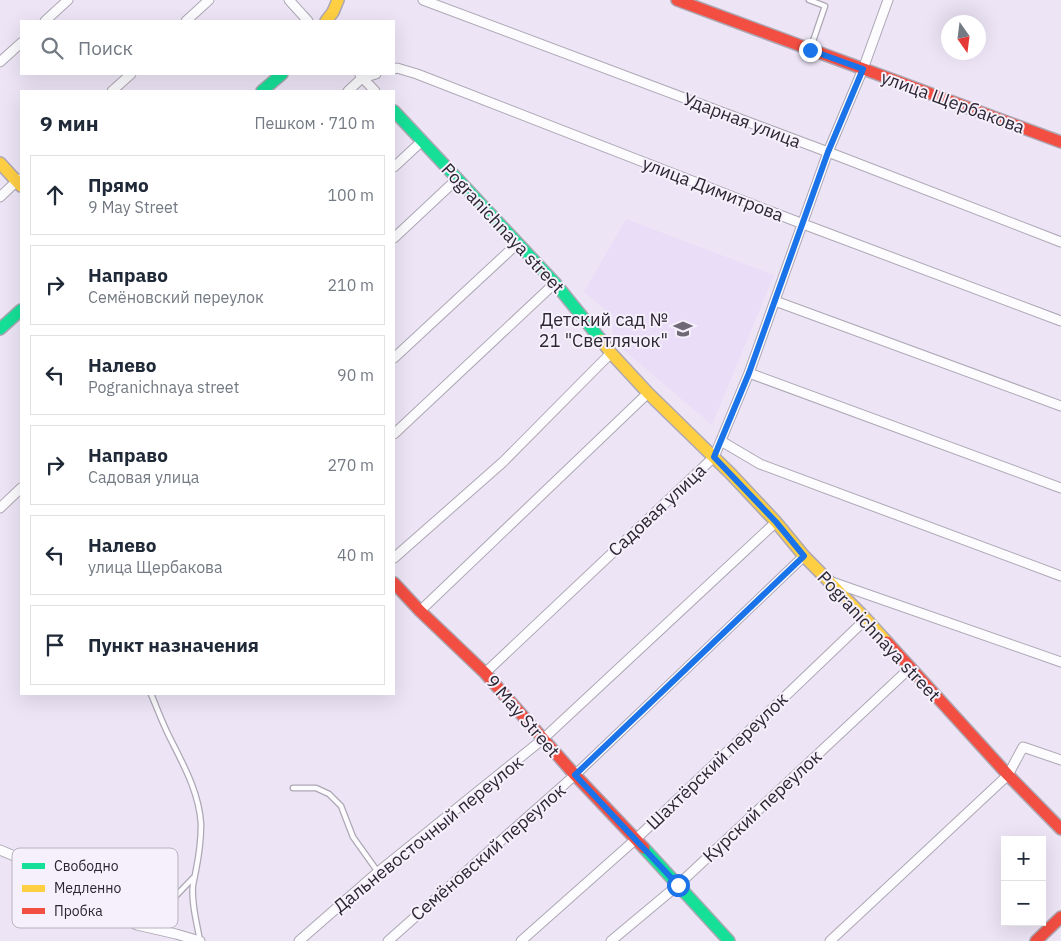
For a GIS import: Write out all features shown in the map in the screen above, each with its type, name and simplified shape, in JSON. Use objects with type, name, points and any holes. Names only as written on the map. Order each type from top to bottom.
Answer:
[{"type":"street","points":[[46,20],[68,0]]},
{"type":"street","points":[[187,20],[209,0]]},
{"type":"street","points":[[289,0],[307,20]]},
{"type":"street","points":[[327,20],[333,12],[338,0]]},
{"type":"street","name":"Ударная улица","points":[[423,0],[828,152],[1061,242]]},
{"type":"street","name":"улица Щербакова","points":[[677,0],[1061,142]]},
{"type":"street","name":"Садовая улица","points":[[485,672],[714,457],[749,373],[828,152],[863,69],[888,0]]},
{"type":"street","points":[[0,62],[20,44]]},
{"type":"street","name":"улица Димитрова","points":[[395,69],[417,74],[803,224],[1061,321]]},
{"type":"street","points":[[113,90],[129,75]]},
{"type":"street","points":[[263,90],[281,75]]},
{"type":"street","points":[[349,90],[360,76],[374,90]]},
{"type":"street","name":"Pogranichnaya street","points":[[395,112],[555,283],[611,353],[648,393],[714,457],[776,522],[804,556],[866,619],[1008,775],[1061,829]]},
{"type":"street","points":[[395,166],[422,141]]},
{"type":"street","points":[[0,163],[20,181],[0,197]]},
{"type":"street","points":[[395,237],[457,179]]},
{"type":"street","points":[[395,357],[518,243]]},
{"type":"street","points":[[395,433],[555,283]]},
{"type":"street","points":[[775,301],[1061,406]]},
{"type":"street","points":[[0,329],[20,311]]},
{"type":"street","points":[[395,557],[503,462],[611,353]]},
{"type":"street","points":[[749,373],[1061,488]]},
{"type":"street","points":[[420,612],[648,393]]},
{"type":"street","points":[[721,441],[760,464],[1061,576]]},
{"type":"street","points":[[0,508],[20,489]]},
{"type":"street","name":"Дальневосточный переулок","points":[[299,941],[378,872],[543,739],[776,522]]},
{"type":"street","name":"Семёновский переулок","points":[[388,941],[575,775],[804,556]]},
{"type":"street","points":[[829,581],[1061,662]]},
{"type":"street","name":"9 May Street","points":[[395,584],[420,612],[485,672],[575,775],[729,941]]},
{"type":"street","name":"Шахтёрский переулок","points":[[521,941],[636,839],[866,619]]},
{"type":"street","name":"Курский переулок","points":[[611,941],[678,885],[910,668]]},
{"type":"street","points":[[830,941],[1008,775],[1023,747],[1061,760]]},
{"type":"street","points":[[0,850],[12,855]]},
{"type":"street","points":[[1036,941],[1061,916]]},
{"type":"street","points":[[150,928],[200,941]]},
{"type":"lane","points":[[809,0],[825,6]]},
{"type":"lane","points":[[810,50],[828,0]]},
{"type":"lane","points":[[151,695],[195,792],[201,824],[201,842],[193,883],[193,904],[200,941]]},
{"type":"lane","points":[[293,788],[316,788],[329,794],[341,806],[353,837],[378,872]]},
{"type":"lane","points":[[178,894],[195,877]]},
{"type":"shaded area","name":"Детский сад № 21 \"Светлячок\"","points":[[626,219],[774,275],[712,425],[612,340],[614,317],[584,292]]},
{"type":"traffic: fast","points":[[263,90],[281,75]]},
{"type":"traffic: fast","points":[[395,112],[555,283],[601,340]]},
{"type":"traffic: fast","points":[[0,329],[20,311]]},
{"type":"traffic: fast","points":[[644,848],[729,941]]},
{"type":"traffic: slow","points":[[327,20],[333,12],[338,0]]},
{"type":"traffic: slow","points":[[0,163],[20,185]]},
{"type":"traffic: slow","points":[[601,340],[648,393],[731,474],[776,522],[804,556],[887,642]]},
{"type":"traffic: jam","points":[[677,0],[1061,142]]},
{"type":"traffic: jam","points":[[395,584],[420,611],[485,673],[575,775],[644,848]]},
{"type":"traffic: jam","points":[[887,642],[1008,775],[1061,829]]},
{"type":"traffic: jam","points":[[1036,941],[1061,917]]},
{"type":"place","name":"Детский сад № 21 \"Светлячок\"","points":[[683,329]]},
{"type":"route","points":[[678,885],[575,775],[804,556],[776,522],[714,457],[749,373],[828,152],[863,69],[810,50]]}]
